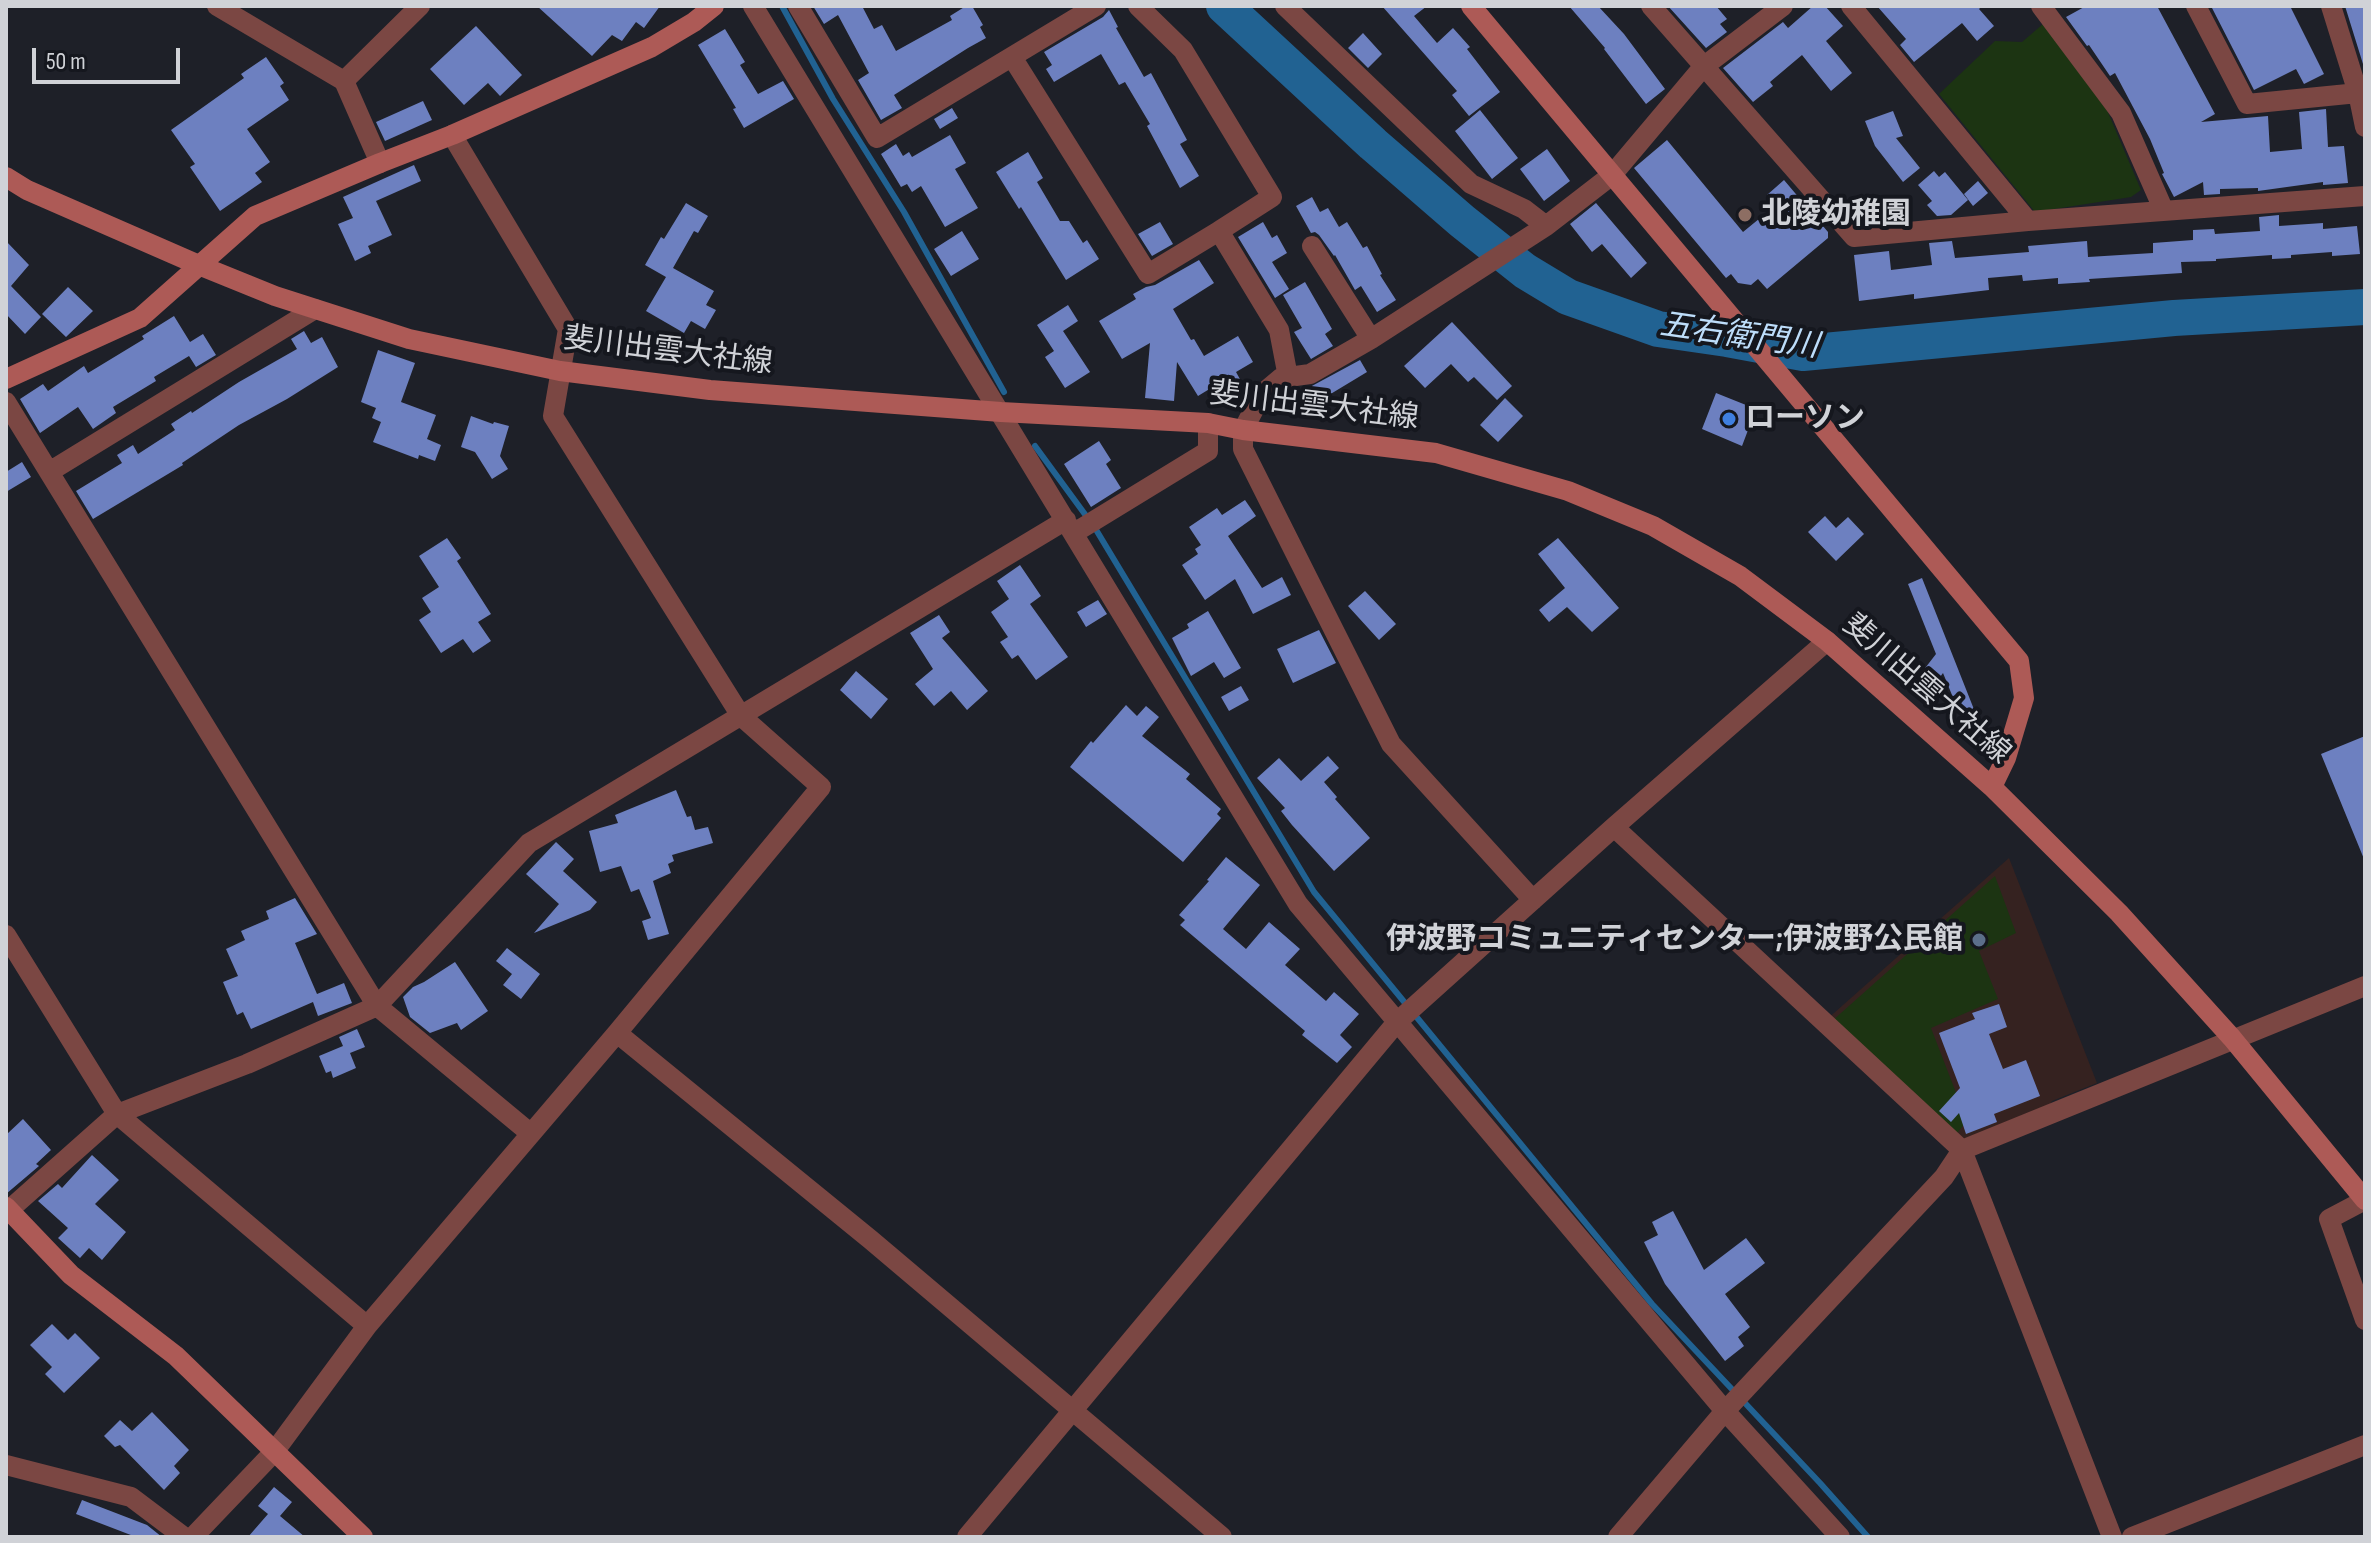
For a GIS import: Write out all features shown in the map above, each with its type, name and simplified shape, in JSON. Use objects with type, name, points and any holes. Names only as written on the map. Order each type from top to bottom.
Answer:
[{"type":"main road","points":[[6,379],[140,318],[255,216],[452,135],[652,47],[714,6]]},
{"type":"main road","points":[[1471,6],[2019,661],[2024,698],[2006,758],[1992,787]]},
{"type":"main road","name":"斐川出雲大社線","points":[[6,177],[27,190],[275,296],[409,339],[560,371],[710,390],[1001,412],[1208,423],[1436,453],[1568,491],[1653,526],[1740,576],[1827,641],[1992,787],[2119,913],[2232,1038],[2365,1200]]},
{"type":"main road","points":[[8,1208],[71,1275],[176,1356],[363,1537]]},
{"type":"street","points":[[217,6],[344,81],[380,163]]},
{"type":"street","points":[[344,81],[420,6]]},
{"type":"street","points":[[753,6],[1298,904],[1725,1411],[1840,1537]]},
{"type":"street","points":[[798,6],[877,138],[1096,6]]},
{"type":"street","points":[[1012,57],[1148,274],[1272,197],[1183,50],[1138,6]]},
{"type":"street","points":[[1285,6],[1471,184],[1524,209],[1546,226]]},
{"type":"street","points":[[1651,6],[1854,237],[2365,196]]},
{"type":"street","points":[[1533,900],[1391,744],[1243,449],[1243,430],[1262,394],[1281,378],[1310,374],[1371,339],[1546,226],[1612,175],[1703,67],[1783,6]]},
{"type":"street","points":[[1851,6],[2028,221]]},
{"type":"street","points":[[2196,6],[2247,104],[2358,93]]},
{"type":"street","points":[[2331,6],[2358,93],[2365,127]]},
{"type":"street","points":[[2052,10],[2121,113],[2164,211]]},
{"type":"street","points":[[193,1537],[274,1452],[367,1326],[617,1033],[821,787],[741,716],[553,416],[568,329],[452,135]]},
{"type":"street","points":[[1219,231],[1279,330],[1288,377]]},
{"type":"street","points":[[1312,246],[1371,339]]},
{"type":"street","points":[[49,472],[315,309]]},
{"type":"street","points":[[6,402],[377,1006],[530,1133]]},
{"type":"street","points":[[8,1208],[117,1114],[247,1064],[377,1006],[529,843],[741,716],[1208,451],[1208,423]]},
{"type":"street","points":[[967,1537],[1397,1022],[1827,641]]},
{"type":"street","points":[[1614,827],[1962,1150],[2112,1537]]},
{"type":"street","points":[[6,935],[117,1114],[367,1326]]},
{"type":"street","points":[[1618,1537],[1725,1411],[1944,1177],[1962,1150],[2365,986]]},
{"type":"street","points":[[617,1033],[871,1240],[1222,1537]]},
{"type":"street","points":[[2365,1200],[2329,1219],[2365,1320]]},
{"type":"street","points":[[2132,1537],[2365,1445]]},
{"type":"street","points":[[6,1465],[131,1497],[184,1537]]},
{"type":"shaded area","name":"伊波野コミュニティセンター;伊波野公民館","points":[[2009,858],[2097,1083],[2052,1101],[2045,1112],[1959,1146],[1825,1021]]},
{"type":"green space","points":[[2043,24],[2107,110],[2141,190],[2131,197],[2035,212],[1939,94],[1995,41],[2022,42]]},
{"type":"green space","points":[[1995,876],[2016,933],[1979,951],[1998,999],[1931,1028],[1967,1121],[1954,1137],[1832,1021]]},
{"type":"building","points":[[537,6],[660,6],[644,28],[636,22],[622,41],[612,35],[592,56]]},
{"type":"building","points":[[813,6],[862,6],[874,29],[882,25],[896,51],[952,20],[950,16],[966,6],[972,6],[983,25],[980,27],[986,38],[894,95],[902,108],[881,120],[858,80],[869,73],[838,15],[824,24]]},
{"type":"building","points":[[1382,6],[1427,6],[1414,16],[1437,43],[1453,28],[1470,47],[1467,49],[1500,92],[1469,116],[1452,95],[1457,91]]},
{"type":"building","points":[[1569,6],[1598,6],[1624,34],[1665,89],[1646,104]]},
{"type":"building","points":[[1668,6],[1716,6],[1727,19],[1720,24],[1727,32],[1706,48]]},
{"type":"building","points":[[1813,6],[1825,6],[1843,26],[1826,41],[1852,73],[1831,91],[1802,55],[1770,82],[1773,86],[1753,102],[1723,68],[1783,22],[1788,28]]},
{"type":"building","points":[[1877,6],[1982,6],[1979,9],[1994,26],[1977,41],[1962,23],[1914,62],[1900,45],[1906,39]]},
{"type":"building","points":[[2086,6],[2157,6],[2215,114],[2201,122],[2268,116],[2270,152],[2302,149],[2299,112],[2326,109],[2328,147],[2344,146],[2348,183],[2323,185],[2323,182],[2258,191],[2258,188],[2220,189],[2220,194],[2204,195],[2203,182],[2174,197],[2150,139],[2115,73],[2110,76],[2066,17]]},
{"type":"building","points":[[2211,6],[2290,6],[2324,74],[2304,84],[2296,69],[2254,90]]},
{"type":"building","points":[[2345,6],[2365,6],[2365,64],[2363,64]]},
{"type":"building","points":[[1109,10],[1144,77],[1151,73],[1187,140],[1180,144],[1199,176],[1180,188],[1147,126],[1150,124],[1125,82],[1119,85],[1101,54],[1054,82],[1046,69],[1052,65],[1044,52],[1103,17]]},
{"type":"building","points":[[476,26],[522,75],[500,96],[488,83],[464,105],[430,69]]},
{"type":"building","points":[[725,29],[745,62],[740,65],[758,94],[783,81],[794,99],[744,128],[733,109],[736,108],[698,45]]},
{"type":"building","points":[[1363,33],[1382,54],[1368,68],[1348,48]]},
{"type":"building","points":[[266,57],[284,83],[280,86],[289,100],[247,129],[270,162],[255,173],[262,182],[220,211],[190,167],[195,164],[171,130],[244,78],[241,74]]},
{"type":"building","points":[[423,101],[432,120],[385,141],[376,122]]},
{"type":"building","points":[[952,108],[958,118],[940,129],[934,119]]},
{"type":"building","points":[[1480,110],[1518,158],[1492,179],[1455,131]]},
{"type":"building","points":[[1893,111],[1903,136],[1896,138],[1920,168],[1903,182],[1875,146],[1865,121]]},
{"type":"building","points":[[950,135],[966,163],[955,169],[978,208],[945,227],[921,186],[912,192],[907,184],[901,187],[881,154],[896,144],[903,156],[909,152],[912,157]]},
{"type":"building","points":[[1667,140],[1743,232],[1776,205],[1767,195],[1784,180],[1828,232],[1828,238],[1767,289],[1758,279],[1751,285],[1738,283],[1731,274],[1726,278],[1634,168]]},
{"type":"building","points":[[1547,149],[1570,181],[1544,201],[1520,169]]},
{"type":"building","points":[[1028,152],[1043,178],[1037,182],[1060,221],[1069,221],[1083,243],[1087,240],[1099,259],[1066,280],[996,172]]},
{"type":"building","points":[[414,165],[421,181],[376,201],[392,235],[368,246],[371,253],[355,261],[338,224],[353,218],[343,197]]},
{"type":"building","points":[[1934,171],[1939,177],[1945,172],[1968,200],[1951,215],[1937,216],[1927,205],[1932,201],[1918,185]]},
{"type":"building","points":[[1978,181],[1988,193],[1973,206],[1964,194]]},
{"type":"building","points":[[1312,197],[1320,212],[1328,208],[1339,227],[1347,222],[1363,248],[1367,246],[1396,300],[1377,312],[1361,286],[1355,290],[1335,255],[1319,235],[1311,233],[1296,206]]},
{"type":"building","points":[[686,203],[708,216],[698,233],[694,231],[673,268],[714,291],[706,305],[716,310],[705,329],[691,321],[684,333],[646,311],[666,277],[645,265]]},
{"type":"building","points":[[1596,203],[1647,263],[1631,278],[1602,244],[1592,252],[1570,224]]},
{"type":"building","points":[[2279,215],[2279,226],[2323,223],[2323,229],[2357,226],[2360,254],[2332,256],[2332,252],[2291,255],[2291,258],[2272,259],[2272,255],[2181,262],[2182,273],[2089,279],[2090,282],[2058,284],[2058,278],[2023,281],[2022,275],[1988,278],[1989,290],[1914,299],[1914,294],[1859,301],[1854,255],[1889,251],[1891,270],[1932,265],[1929,243],[1952,241],[1955,258],[2029,252],[2028,246],[2087,241],[2088,257],[2153,253],[2153,243],[2193,240],[2193,230],[2214,229],[2215,234],[2260,231],[2259,217]]},
{"type":"building","points":[[1160,222],[1173,244],[1152,256],[1138,234]]},
{"type":"building","points":[[1263,222],[1272,238],[1277,235],[1287,253],[1272,262],[1289,289],[1275,298],[1238,237]]},
{"type":"building","points":[[962,231],[979,259],[951,276],[934,249]]},
{"type":"building","points":[[6,241],[29,265],[11,286],[41,317],[25,334],[6,314]]},
{"type":"building","points":[[1199,260],[1214,283],[1173,309],[1204,356],[1238,336],[1253,362],[1236,372],[1246,390],[1226,402],[1216,385],[1198,396],[1177,362],[1174,401],[1145,398],[1150,343],[1122,359],[1099,321],[1136,299],[1133,294]]},
{"type":"building","points":[[1305,282],[1332,329],[1325,334],[1333,346],[1311,359],[1294,332],[1302,328],[1283,295]]},
{"type":"building","points":[[68,287],[93,311],[66,337],[42,314]]},
{"type":"building","points":[[1068,305],[1078,321],[1063,331],[1090,372],[1065,388],[1045,357],[1054,351],[1037,325]]},
{"type":"building","points":[[174,316],[190,342],[203,334],[216,355],[196,367],[189,356],[154,377],[156,381],[113,407],[116,413],[93,429],[78,407],[40,433],[20,399],[43,384],[48,391],[84,366],[88,373],[144,339],[142,336]]},
{"type":"building","points":[[1452,322],[1512,386],[1497,400],[1474,377],[1468,382],[1451,364],[1425,388],[1404,366]]},
{"type":"building","points":[[304,331],[311,343],[322,337],[338,367],[239,425],[183,465],[93,519],[76,491],[122,463],[117,455],[133,445],[138,454],[175,430],[171,424],[297,349],[291,339]]},
{"type":"building","points":[[378,350],[415,363],[401,402],[436,415],[427,439],[441,445],[435,461],[419,455],[418,459],[373,442],[381,422],[372,418],[376,408],[361,402]]},
{"type":"building","points":[[1360,360],[1367,372],[1319,401],[1310,387]]},
{"type":"building","name":"ローソン","points":[[1716,393],[1756,409],[1742,446],[1702,429]]},
{"type":"building","points":[[1505,398],[1523,416],[1498,442],[1480,425]]},
{"type":"building","points":[[471,416],[509,426],[500,456],[508,469],[492,479],[475,452],[461,447]]},
{"type":"building","points":[[1099,441],[1111,460],[1106,464],[1121,488],[1091,507],[1064,464]]},
{"type":"building","points":[[22,462],[31,477],[6,492],[6,472]]},
{"type":"building","points":[[1245,500],[1256,516],[1228,536],[1262,588],[1282,577],[1291,595],[1253,614],[1235,579],[1205,600],[1182,565],[1198,554],[1195,549],[1201,545],[1189,527],[1217,508],[1222,515]]},
{"type":"building","points":[[1825,516],[1836,528],[1848,517],[1864,534],[1836,561],[1808,532]]},
{"type":"building","points":[[447,538],[461,558],[457,561],[491,614],[478,622],[491,641],[473,653],[463,639],[441,653],[419,620],[431,612],[422,598],[439,587],[419,556]]},
{"type":"building","points":[[1558,538],[1619,608],[1592,632],[1567,607],[1549,622],[1539,610],[1565,588],[1538,554]]},
{"type":"building","points":[[1020,565],[1041,596],[1030,604],[1068,657],[1036,680],[1018,655],[1012,659],[1000,642],[1008,637],[991,612],[1009,599],[997,581]]},
{"type":"building","points":[[1922,578],[1977,717],[1963,722],[1943,673],[1926,696],[1912,685],[1936,654],[1908,584]]},
{"type":"building","points":[[1365,591],[1396,624],[1379,640],[1348,606]]},
{"type":"building","points":[[1098,600],[1107,614],[1086,627],[1077,612]]},
{"type":"building","points":[[1208,611],[1241,668],[1224,678],[1214,662],[1191,676],[1172,638]]},
{"type":"building","points":[[939,615],[950,632],[942,638],[988,691],[967,710],[951,691],[934,706],[915,684],[933,669],[910,633]]},
{"type":"building","points":[[1319,630],[1336,663],[1293,683],[1277,649]]},
{"type":"building","points":[[856,671],[888,699],[871,719],[840,690]]},
{"type":"building","points":[[1241,686],[1249,700],[1229,711],[1221,697]]},
{"type":"building","points":[[1126,705],[1137,716],[1146,706],[1159,717],[1142,736],[1190,774],[1186,779],[1221,809],[1217,814],[1221,818],[1183,862],[1070,767]]},
{"type":"building","points":[[2365,736],[2365,859],[2364,859],[2321,754]]},
{"type":"building","points":[[1328,756],[1339,768],[1324,782],[1370,838],[1334,871],[1292,825],[1281,811],[1285,808],[1257,778],[1279,758],[1301,781]]},
{"type":"building","points":[[676,790],[695,830],[708,827],[713,843],[672,855],[674,861],[668,864],[671,873],[653,881],[669,934],[648,940],[642,921],[651,918],[639,889],[631,892],[621,866],[600,872],[589,831],[618,823],[615,815]]},
{"type":"building","points":[[556,842],[574,859],[563,871],[597,902],[590,910],[534,933],[559,904],[526,874]]},
{"type":"building","points":[[1226,857],[1260,885],[1223,929],[1246,949],[1269,922],[1300,949],[1285,965],[1326,1001],[1334,992],[1359,1014],[1340,1035],[1352,1047],[1337,1063],[1302,1035],[1305,1031],[1180,925],[1185,920],[1179,915]]},
{"type":"building","points":[[295,898],[317,934],[295,943],[317,994],[344,983],[352,1003],[318,1016],[313,1002],[251,1029],[243,1012],[237,1015],[223,982],[238,976],[226,949],[245,940],[241,931],[269,919],[266,911]]},
{"type":"building","points":[[507,948],[540,974],[521,999],[503,985],[512,974],[496,961]]},
{"type":"building","points":[[455,962],[488,1011],[461,1030],[457,1023],[430,1033],[410,1017],[403,997],[413,987]]},
{"type":"building","points":[[1999,1004],[2007,1027],[1989,1034],[2003,1069],[2026,1060],[2040,1096],[1994,1114],[1997,1122],[1966,1134],[1959,1113],[1951,1122],[1939,1111],[1960,1088],[1939,1033],[1975,1019],[1972,1013]]},
{"type":"building","points":[[357,1029],[365,1047],[350,1053],[356,1068],[333,1078],[331,1071],[326,1073],[319,1056],[343,1046],[339,1037]]},
{"type":"building","points":[[23,1119],[51,1150],[36,1164],[39,1166],[6,1194],[6,1135]]},
{"type":"building","points":[[92,1155],[119,1180],[95,1204],[126,1232],[102,1260],[89,1248],[80,1258],[58,1238],[68,1228],[38,1201],[58,1184],[62,1188]]},
{"type":"building","points":[[1673,1211],[1704,1270],[1746,1238],[1765,1263],[1725,1294],[1750,1327],[1738,1337],[1744,1346],[1725,1361],[1665,1284],[1644,1242],[1658,1235],[1652,1222]]},
{"type":"building","points":[[52,1324],[68,1340],[75,1333],[100,1358],[64,1393],[45,1374],[52,1367],[30,1345]]},
{"type":"building","points":[[152,1412],[189,1450],[174,1466],[180,1473],[164,1490],[120,1445],[115,1447],[104,1436],[120,1420],[132,1431]]},
{"type":"building","points":[[274,1487],[292,1502],[280,1516],[305,1537],[248,1537],[268,1514],[258,1506]]},
{"type":"building","points":[[82,1500],[147,1525],[162,1537],[136,1537],[76,1514]]},
{"type":"waterway","points":[[782,6],[833,99],[904,212],[1004,392]]},
{"type":"waterway","name":"五右衛門川","points":[[1224,6],[1373,144],[1525,271],[1568,297],[1658,329],[1803,353],[2174,318],[2365,307]]},
{"type":"waterway","points":[[1035,446],[1095,528],[1314,892],[1652,1304],[1868,1537]]},
{"type":"place","name":"北陵幼稚園","points":[[1745,215]]},
{"type":"place","name":"ローソン","points":[[1729,419]]},
{"type":"place","name":"伊波野コミュニティセンター;伊波野公民館","points":[[1979,940]]}]
